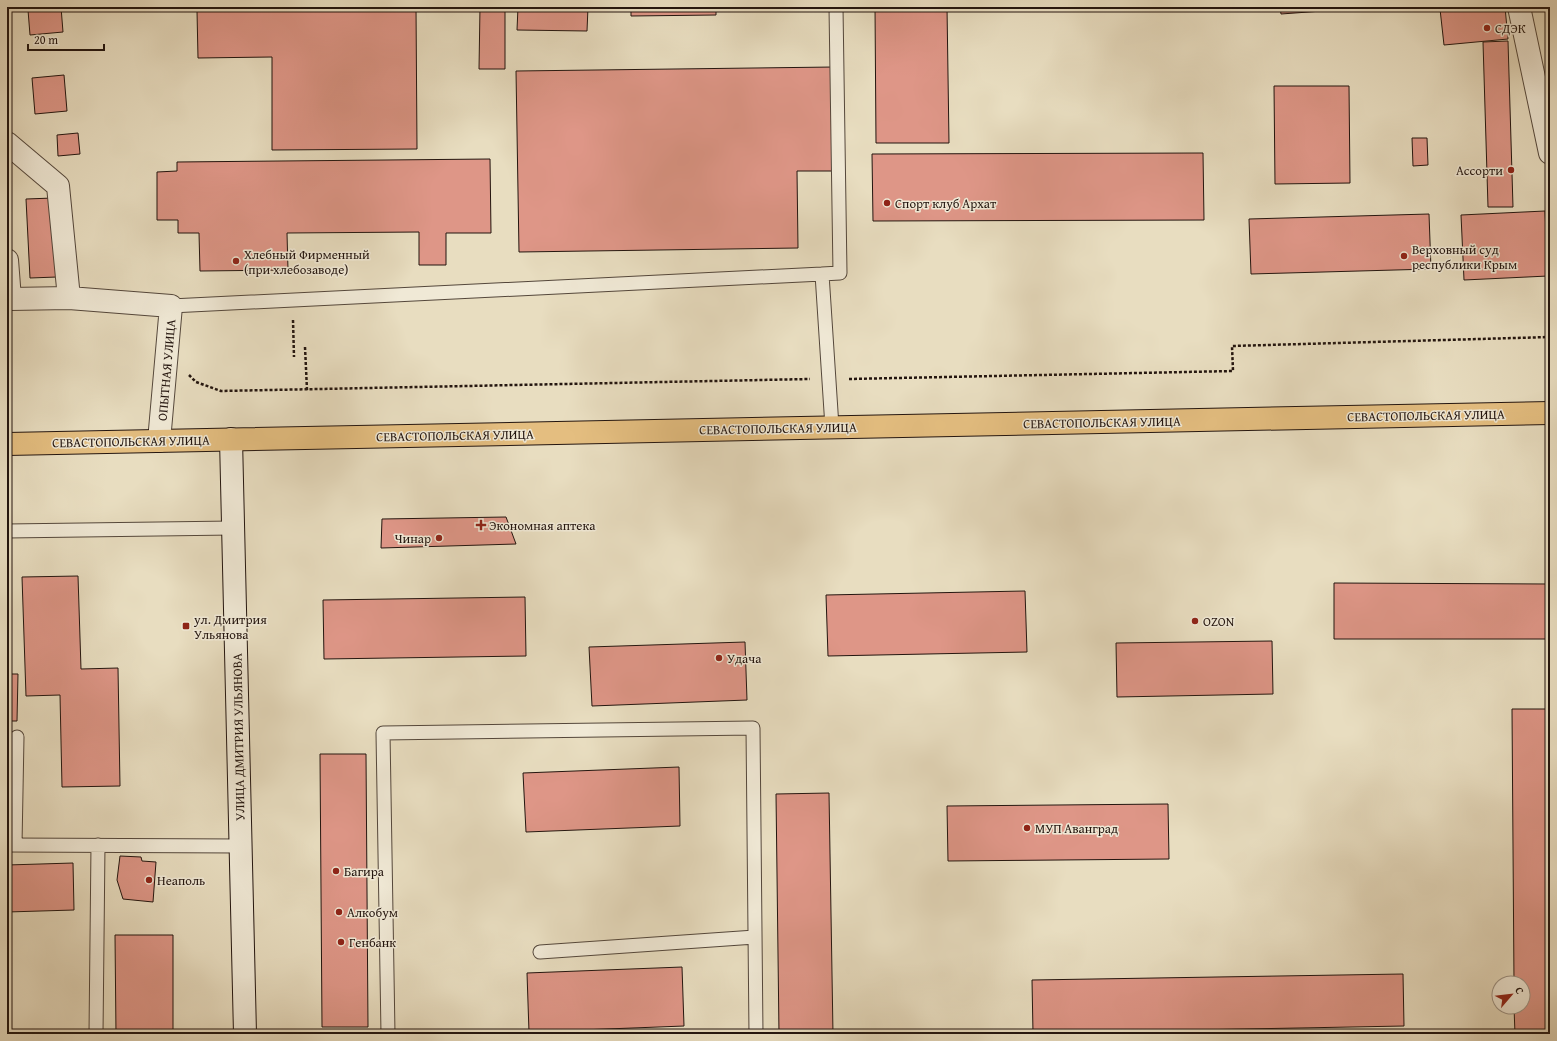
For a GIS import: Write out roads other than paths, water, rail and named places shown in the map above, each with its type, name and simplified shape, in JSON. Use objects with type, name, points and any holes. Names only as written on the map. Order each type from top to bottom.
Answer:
[{"type":"main road","name":"СЕВАСТОПОЛЬСКАЯ УЛИЦА","points":[[7,444],[1550,413]]},
{"type":"street","points":[[1519,7],[1550,152]]},
{"type":"street","points":[[7,143],[58,186],[69,298]]},
{"type":"street","name":"ОПЫТНАЯ УЛИЦА","points":[[7,260],[10,299],[69,298],[171,306],[160,441]]},
{"type":"street","name":"УЛИЦА ДМИТРИЯ УЛЬЯНОВА","points":[[231,439],[245,1034]]},
{"type":"lane","points":[[171,306],[840,273],[836,7]]},
{"type":"lane","points":[[822,274],[832,427]]},
{"type":"lane","points":[[7,531],[233,528]]},
{"type":"lane","points":[[388,1034],[383,733],[753,728],[756,1034]]},
{"type":"lane","points":[[17,737],[11,845],[240,846]]},
{"type":"lane","points":[[96,1034],[98,845]]},
{"type":"lane","points":[[540,952],[755,937]]},
{"type":"place","name":"СДЭК","points":[[1487,28]]},
{"type":"place","name":"Ассорти","points":[[1511,170]]},
{"type":"place","name":"Спорт клуб Архат","points":[[887,203]]},
{"type":"place","name":"Верховный суд республики Крым","points":[[1404,256]]},
{"type":"place","name":"Хлебный Фирменный (при хлебозаводе)","points":[[236,261]]},
{"type":"place","name":"Экономная аптека","points":[[481,525]]},
{"type":"place","name":"Чинар","points":[[439,538]]},
{"type":"place","name":"OZON","points":[[1195,621]]},
{"type":"place","name":"ул. Дмитрия Ульянова","points":[[186,626]]},
{"type":"place","name":"Удача","points":[[719,658]]},
{"type":"place","name":"МУП Аванград","points":[[1027,828]]},
{"type":"place","name":"Багира","points":[[336,871]]},
{"type":"place","name":"Неаполь","points":[[149,880]]},
{"type":"place","name":"Алкобум","points":[[339,912]]},
{"type":"place","name":"Генбанк","points":[[341,942]]}]
